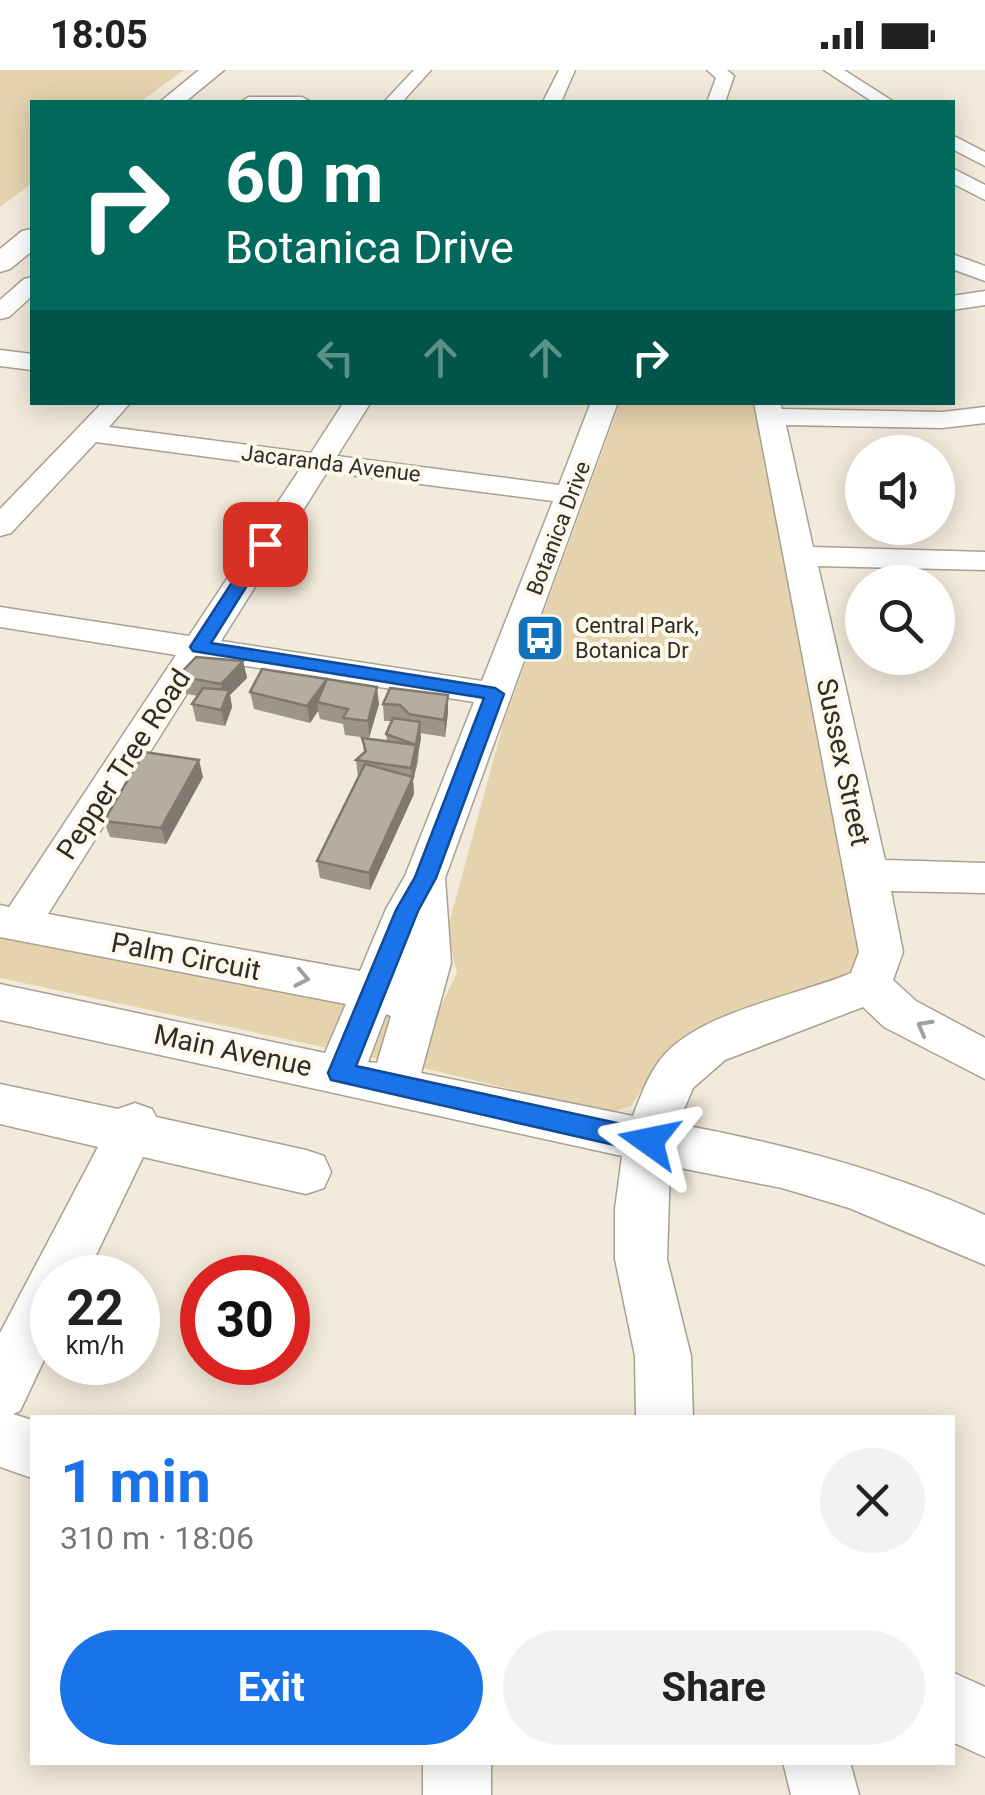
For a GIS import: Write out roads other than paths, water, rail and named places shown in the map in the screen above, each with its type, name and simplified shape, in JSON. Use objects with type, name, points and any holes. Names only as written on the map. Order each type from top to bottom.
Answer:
[{"type":"highway","points":[[174,100],[213,70]]},
{"type":"highway","points":[[201,100],[238,70]]},
{"type":"highway","points":[[0,234],[30,212]]},
{"type":"highway","points":[[0,263],[30,239]]},
{"type":"street","points":[[395,100],[423,70]]},
{"type":"street","points":[[553,100],[567,70]]},
{"type":"street","points":[[715,70],[725,76],[717,100]]},
{"type":"street","points":[[832,70],[883,100]]},
{"type":"street","points":[[955,143],[985,160]]},
{"type":"street","points":[[955,174],[985,169]]},
{"type":"street","points":[[955,176],[985,194]]},
{"type":"street","points":[[955,262],[985,274]]},
{"type":"street","points":[[0,312],[30,286]]},
{"type":"street","points":[[955,303],[985,298]]},
{"type":"street","points":[[0,358],[30,362]]},
{"type":"street","points":[[4,517],[115,405]]},
{"type":"street","name":"Pepper Tree Road","points":[[9,923],[200,647],[356,405]]},
{"type":"street","name":"Botanica Drive","points":[[340,1073],[407,910],[425,878],[604,405]]},
{"type":"street","points":[[768,410],[942,420],[985,415]]},
{"type":"street","name":"Sussex Street","points":[[768,410],[868,875],[881,952],[869,985]]},
{"type":"street","name":"Jacaranda Avenue","points":[[90,433],[572,495]]},
{"type":"street","points":[[798,556],[985,560]]},
{"type":"street","points":[[0,616],[495,694]]},
{"type":"street","points":[[868,875],[985,878]]},
{"type":"street","name":"Botanica Drive","points":[[394,1085],[428,963],[425,878]]},
{"type":"street","name":"Palm Circuit","points":[[9,923],[372,992],[418,1008]]},
{"type":"street","points":[[659,1414],[663,1358],[642,1262],[639,1226],[649,1141],[668,1082],[695,1055],[714,1043],[869,985],[900,1014],[985,1060]]},
{"type":"street","name":"Main Avenue","points":[[0,1002],[782,1166],[938,1218],[985,1241]]},
{"type":"street","points":[[0,1104],[132,1129],[306,1172]]},
{"type":"street","points":[[69,1255],[132,1129]]},
{"type":"street","points":[[0,1391],[30,1331]]},
{"type":"street","points":[[0,1438],[30,1448]]},
{"type":"street","points":[[955,1707],[985,1724]]},
{"type":"street","points":[[456,1765],[457,1795]]},
{"type":"street","points":[[817,1765],[825,1795]]},
{"type":"place","name":"Central Park, Botanica Dr","points":[[540,638]]}]
